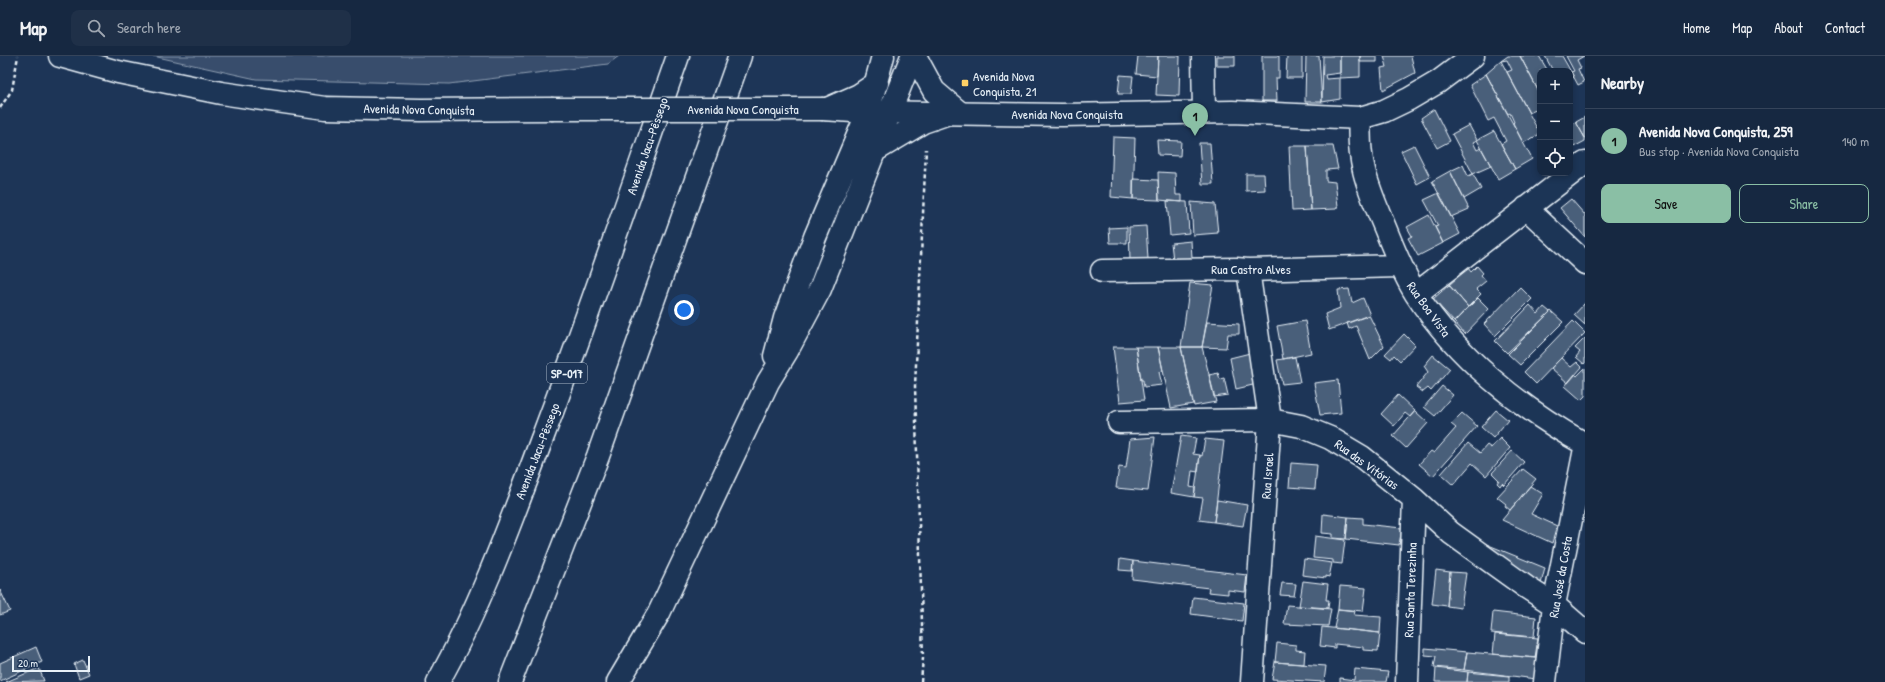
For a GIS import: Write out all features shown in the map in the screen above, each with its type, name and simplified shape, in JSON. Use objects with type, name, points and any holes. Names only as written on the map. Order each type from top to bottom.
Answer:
[{"type":"main road","name":"Avenida Nova Conquista","points":[[60,56],[118,72],[221,93],[325,108],[421,110],[825,109],[868,112],[956,112],[1062,115],[1204,112],[1360,118],[1384,111],[1409,99],[1438,82],[1473,56]]},
{"type":"main road","name":"Avenida Jacu-Pêssego","points":[[438,682],[451,658],[508,530],[575,351],[678,56]]},
{"type":"main road","points":[[510,682],[598,456],[740,56]]},
{"type":"main road","points":[[768,382],[788,311],[815,237],[868,112],[883,56]]},
{"type":"main road","points":[[618,682],[659,613],[768,382],[794,339],[820,289],[914,56]]},
{"type":"main road","points":[[914,56],[934,91],[956,112]]},
{"type":"main road","points":[[1203,56],[1204,112]]},
{"type":"main road","points":[[825,109],[858,95],[877,83]]},
{"type":"main road","points":[[876,150],[903,132],[927,120],[956,112]]},
{"type":"main road","name":"Rua Boa Vista","points":[[1360,118],[1358,140],[1366,184],[1400,266],[1416,294],[1451,340],[1494,381],[1555,427],[1585,444]]},
{"type":"main road","points":[[1416,294],[1585,163]]},
{"type":"main road","points":[[1526,208],[1585,263]]},
{"type":"main road","name":"Rua Castro Alves","points":[[1102,271],[1248,270],[1400,266]]},
{"type":"main road","name":"Rua Israel","points":[[1248,270],[1270,420],[1252,682]]},
{"type":"main road","name":"Rua das Vitórias","points":[[1119,422],[1270,420],[1301,426],[1330,438],[1362,457],[1414,498],[1451,533],[1526,587],[1554,605],[1585,632]]},
{"type":"main road","name":"Rua José da Costa","points":[[1545,682],[1554,605],[1585,449]]},
{"type":"main road","name":"Rua Santa Terezinha","points":[[1407,682],[1414,498]]},
{"type":"path","points":[[0,108],[12,90],[18,56]]},
{"type":"path","points":[[921,682],[922,658],[915,386],[927,120]]},
{"type":"shaded area","points":[[153,56],[619,56],[608,64],[449,84],[256,79]]},
{"type":"building","points":[[1138,56],[1158,56],[1157,76],[1136,74]]},
{"type":"building","points":[[1158,56],[1180,56],[1179,96],[1156,95]]},
{"type":"building","points":[[1217,56],[1235,56],[1235,66],[1217,66]]},
{"type":"building","points":[[1262,56],[1279,56],[1279,78],[1276,78],[1277,101],[1262,101]]},
{"type":"building","points":[[1287,56],[1302,56],[1302,78],[1286,78]]},
{"type":"building","points":[[1306,56],[1319,56],[1322,102],[1305,102]]},
{"type":"building","points":[[1323,56],[1340,56],[1340,73],[1325,75],[1326,79],[1340,78],[1340,99],[1322,102]]},
{"type":"building","points":[[1340,56],[1360,56],[1360,77],[1340,78]]},
{"type":"building","points":[[1360,56],[1377,56],[1377,62],[1360,62]]},
{"type":"building","points":[[1384,56],[1411,56],[1415,73],[1383,90],[1381,68],[1387,67]]},
{"type":"building","points":[[1508,56],[1520,56],[1537,88],[1537,109],[1529,113],[1507,72],[1512,70],[1507,60],[1501,61]]},
{"type":"building","points":[[1520,56],[1539,56],[1546,68],[1537,68],[1537,88]]},
{"type":"building","points":[[1545,56],[1562,56],[1569,68],[1551,68]]},
{"type":"building","points":[[1566,56],[1584,56],[1577,60],[1581,68],[1578,69],[1584,82],[1578,85],[1573,76],[1574,71]]},
{"type":"building","points":[[1501,61],[1537,128],[1537,136],[1523,143],[1513,123],[1514,122],[1510,113],[1508,114],[1486,74]]},
{"type":"building","points":[[1486,74],[1532,159],[1515,169],[1501,144],[1506,141],[1494,118],[1488,121],[1470,85]]},
{"type":"building","points":[[1120,75],[1133,76],[1131,94],[1118,94]]},
{"type":"building","points":[[1434,109],[1450,141],[1437,148],[1421,118]]},
{"type":"building","points":[[1585,117],[1585,138],[1576,122]]},
{"type":"building","points":[[1576,122],[1585,138],[1585,141],[1573,147],[1573,140],[1573,124]]},
{"type":"building","points":[[1469,125],[1477,140],[1473,142],[1477,150],[1481,148],[1491,166],[1473,174],[1452,134]]},
{"type":"building","points":[[1494,131],[1515,169],[1498,179],[1477,140]]},
{"type":"building","points":[[1113,137],[1135,138],[1133,199],[1111,197]]},
{"type":"building","points":[[1157,140],[1181,141],[1180,156],[1158,155]]},
{"type":"building","points":[[1199,143],[1210,143],[1213,184],[1202,184]]},
{"type":"building","points":[[1414,145],[1430,177],[1417,184],[1401,151]]},
{"type":"building","points":[[1289,146],[1307,146],[1311,210],[1292,211]]},
{"type":"building","points":[[1307,146],[1333,146],[1338,169],[1326,170],[1326,181],[1335,182],[1338,206],[1336,209],[1311,210]]},
{"type":"building","points":[[1463,165],[1468,176],[1473,174],[1481,189],[1464,199],[1450,171]]},
{"type":"building","points":[[1450,171],[1469,209],[1451,217],[1432,181]]},
{"type":"building","points":[[1158,172],[1175,173],[1176,195],[1182,195],[1182,202],[1159,200]]},
{"type":"building","points":[[1246,174],[1264,174],[1265,190],[1246,191]]},
{"type":"building","points":[[1133,179],[1158,180],[1159,200],[1133,199]]},
{"type":"building","points":[[1439,193],[1460,234],[1443,243],[1435,227],[1438,226],[1424,200]]},
{"type":"building","points":[[1571,199],[1585,215],[1585,237],[1560,208]]},
{"type":"building","points":[[1167,201],[1187,202],[1189,233],[1170,235]]},
{"type":"building","points":[[1191,202],[1215,204],[1218,233],[1193,235]]},
{"type":"building","points":[[1429,215],[1443,243],[1418,256],[1408,238],[1412,236],[1407,227]]},
{"type":"building","points":[[1146,226],[1148,259],[1130,260],[1129,227]]},
{"type":"building","points":[[1127,227],[1127,243],[1110,243],[1109,228]]},
{"type":"building","points":[[1191,241],[1192,258],[1173,260],[1171,243]]},
{"type":"building","points":[[1477,266],[1483,273],[1481,275],[1486,281],[1476,289],[1481,294],[1468,307],[1449,285],[1468,268],[1471,272]]},
{"type":"building","points":[[1190,283],[1213,285],[1202,347],[1181,347]]},
{"type":"building","points":[[1449,285],[1468,307],[1454,322],[1433,299]]},
{"type":"building","points":[[1520,287],[1532,299],[1495,336],[1484,324]]},
{"type":"building","points":[[1349,289],[1352,303],[1363,298],[1370,315],[1329,330],[1325,314],[1340,308],[1338,290]]},
{"type":"building","points":[[1478,298],[1489,309],[1465,334],[1454,322]]},
{"type":"building","points":[[1585,303],[1585,325],[1574,315]]},
{"type":"building","points":[[1530,305],[1538,314],[1544,307],[1550,312],[1507,353],[1495,341]]},
{"type":"building","points":[[1551,311],[1563,322],[1520,365],[1508,354]]},
{"type":"building","points":[[1369,315],[1384,346],[1370,360],[1356,326],[1349,329],[1347,323]]},
{"type":"building","points":[[1305,321],[1311,353],[1283,359],[1277,326]]},
{"type":"building","points":[[1573,321],[1585,333],[1536,384],[1524,372]]},
{"type":"building","points":[[1207,322],[1239,324],[1239,334],[1228,334],[1226,348],[1202,347]]},
{"type":"building","points":[[1404,334],[1415,345],[1400,361],[1394,355],[1391,359],[1385,354]]},
{"type":"building","points":[[1585,338],[1584,364],[1576,357],[1580,352],[1575,348]]},
{"type":"building","points":[[1113,347],[1136,347],[1144,400],[1120,402]]},
{"type":"building","points":[[1136,347],[1158,347],[1163,371],[1159,372],[1162,385],[1144,387],[1143,380],[1141,380]]},
{"type":"building","points":[[1158,347],[1181,347],[1193,404],[1171,408]]},
{"type":"building","points":[[1181,347],[1202,347],[1216,402],[1194,406]]},
{"type":"building","points":[[1250,353],[1257,384],[1236,389],[1230,358]]},
{"type":"building","points":[[1433,355],[1450,369],[1431,391],[1428,388],[1423,392],[1416,387],[1428,372],[1424,366]]},
{"type":"building","points":[[1295,357],[1300,382],[1282,384],[1277,360]]},
{"type":"building","points":[[1561,358],[1571,367],[1577,362],[1582,367],[1568,383],[1551,368]]},
{"type":"building","points":[[1585,368],[1585,396],[1581,400],[1565,386],[1575,374],[1577,376]]},
{"type":"building","points":[[1218,373],[1220,379],[1224,378],[1228,395],[1214,397],[1209,375]]},
{"type":"building","points":[[1338,380],[1341,413],[1320,415],[1314,383]]},
{"type":"building","points":[[1442,386],[1453,395],[1435,416],[1424,407]]},
{"type":"building","points":[[1398,395],[1415,411],[1410,417],[1405,413],[1394,426],[1381,414]]},
{"type":"building","points":[[1496,410],[1508,420],[1493,438],[1481,427]]},
{"type":"building","points":[[1415,411],[1428,423],[1406,448],[1393,436]]},
{"type":"building","points":[[1462,413],[1477,426],[1433,476],[1419,464],[1431,451],[1434,453],[1456,428],[1451,424]]},
{"type":"building","points":[[1181,436],[1196,438],[1193,454],[1200,455],[1198,472],[1192,471],[1190,487],[1195,488],[1194,497],[1171,493]]},
{"type":"building","points":[[1155,437],[1148,491],[1116,488],[1119,467],[1126,468],[1130,439]]},
{"type":"building","points":[[1500,438],[1510,448],[1486,476],[1472,463],[1453,485],[1441,474],[1468,443],[1480,453],[1487,445],[1491,448]]},
{"type":"building","points":[[1205,439],[1224,441],[1214,522],[1199,520],[1203,498],[1194,497],[1200,455],[1202,456]]},
{"type":"building","points":[[1512,451],[1524,462],[1504,485],[1502,483],[1500,486],[1497,483],[1499,480],[1492,473]]},
{"type":"building","points":[[1291,463],[1317,465],[1315,489],[1289,487]]},
{"type":"building","points":[[1523,469],[1536,479],[1510,510],[1505,506],[1506,504],[1497,497]]},
{"type":"building","points":[[1530,486],[1543,494],[1531,514],[1557,526],[1552,543],[1502,520]]},
{"type":"building","points":[[1217,500],[1247,505],[1243,526],[1214,522]]},
{"type":"building","points":[[1323,514],[1348,517],[1346,539],[1333,538],[1333,534],[1322,533]]},
{"type":"building","points":[[1348,517],[1363,518],[1363,524],[1402,528],[1399,545],[1346,539]]},
{"type":"building","points":[[1315,536],[1345,540],[1342,564],[1333,563],[1333,560],[1313,558]]},
{"type":"building","points":[[1486,544],[1545,568],[1540,588],[1483,551]]},
{"type":"building","points":[[1120,559],[1133,561],[1132,571],[1119,570]]},
{"type":"building","points":[[1304,559],[1332,563],[1329,577],[1326,576],[1326,578],[1302,575]]},
{"type":"building","points":[[1133,561],[1247,575],[1245,592],[1228,590],[1228,594],[1208,592],[1209,588],[1132,579]]},
{"type":"building","points":[[1436,570],[1450,572],[1447,606],[1432,604]]},
{"type":"building","points":[[1450,572],[1466,573],[1461,608],[1447,606]]},
{"type":"building","points":[[1303,581],[1328,584],[1326,600],[1329,600],[1328,608],[1299,606]]},
{"type":"building","points":[[1282,583],[1296,584],[1294,596],[1280,595]]},
{"type":"building","points":[[1340,586],[1366,588],[1363,611],[1338,609]]},
{"type":"building","points":[[0,590],[10,611],[0,615]]},
{"type":"building","points":[[1193,597],[1244,603],[1242,621],[1191,614]]},
{"type":"building","points":[[1287,605],[1331,609],[1328,626],[1284,624]]},
{"type":"building","points":[[1338,609],[1355,611],[1354,615],[1381,617],[1380,633],[1334,628]]},
{"type":"building","points":[[1493,612],[1536,617],[1534,637],[1491,633]]},
{"type":"building","points":[[1322,627],[1380,633],[1378,651],[1363,650],[1363,647],[1335,644],[1335,648],[1320,646]]},
{"type":"building","points":[[1495,634],[1538,638],[1535,658],[1493,654]]},
{"type":"building","points":[[1277,643],[1296,645],[1296,650],[1305,651],[1304,664],[1275,662]]},
{"type":"building","points":[[36,647],[42,662],[0,681],[0,663]]},
{"type":"building","points":[[1425,648],[1467,652],[1464,670],[1434,667],[1436,656],[1425,655]]},
{"type":"building","points":[[1467,652],[1538,658],[1536,679],[1464,670]]},
{"type":"building","points":[[83,660],[89,674],[79,678],[74,664]]},
{"type":"building","points":[[1275,662],[1326,666],[1324,682],[1272,679]]},
{"type":"building","points":[[39,668],[44,681],[6,682]]},
{"type":"building","points":[[1436,668],[1468,672],[1467,682],[1435,682]]},
{"type":"building","points":[[1355,669],[1388,672],[1386,682],[1340,682],[1340,678],[1354,680]]},
{"type":"building","points":[[1468,672],[1509,676],[1509,682],[1467,682]]},
{"type":"place","name":"Avenida Nova Conquista, 21","points":[[965,83]]},
{"type":"place","name":"Avenida Nova Conquista, 259","points":[[1195,136]]}]
